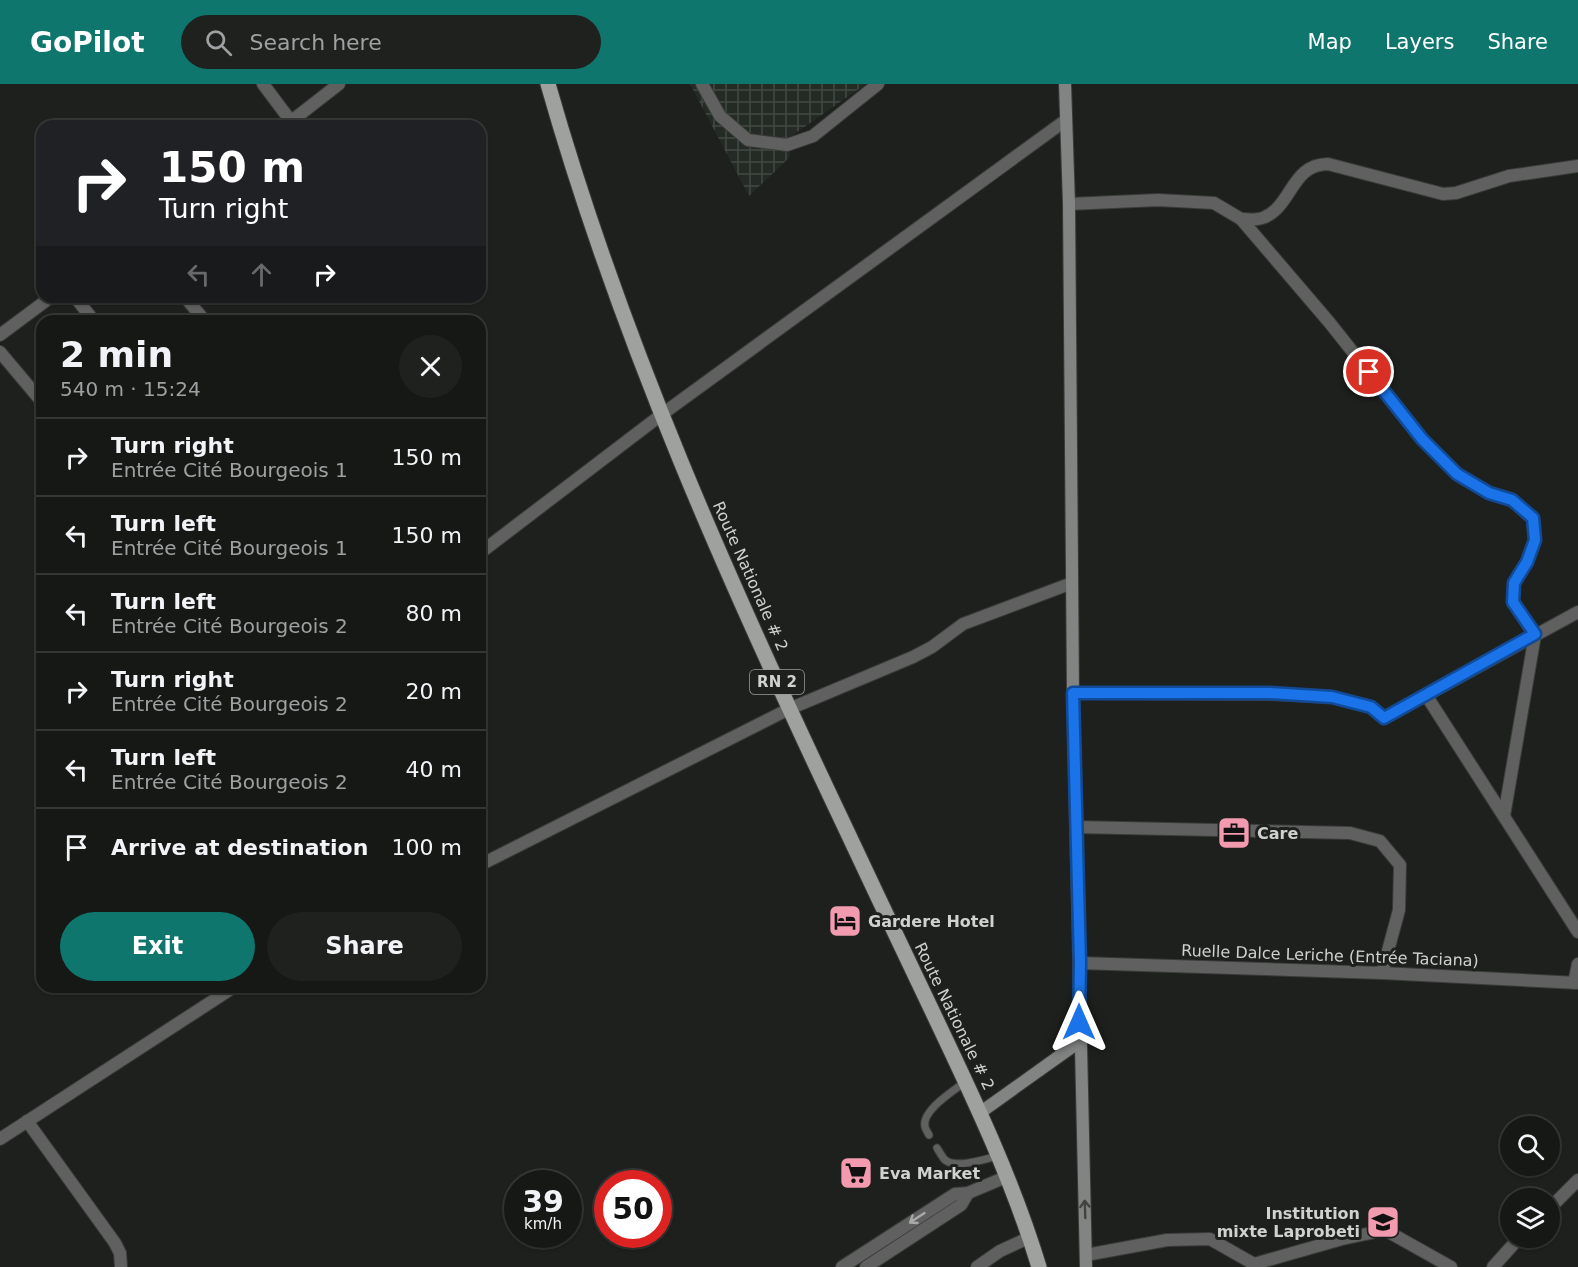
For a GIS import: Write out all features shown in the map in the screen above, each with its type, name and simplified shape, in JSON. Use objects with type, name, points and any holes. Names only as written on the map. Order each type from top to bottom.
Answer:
[{"type":"main road","name":"Route Nationale # 2","points":[[549,84],[566,144],[622,314],[661,415],[789,709],[981,1112],[1029,1233],[1039,1267]]},
{"type":"main road","points":[[1065,84],[1069,204],[1073,693],[1080,963],[1079,1042],[1086,1261]]},
{"type":"main road","points":[[981,1112],[1079,1042]]},
{"type":"street","points":[[263,84],[286,120]]},
{"type":"street","points":[[292,120],[339,84]]},
{"type":"street","points":[[702,84],[720,116],[748,140],[788,144],[813,136],[878,84]]},
{"type":"street","points":[[486,548],[661,415],[1066,120]]},
{"type":"street","points":[[1241,219],[1254,220],[1273,211],[1302,174],[1319,164],[1328,164],[1443,194],[1456,193],[1509,176],[1578,166]]},
{"type":"street","points":[[1069,204],[1158,200],[1214,203],[1241,219],[1329,322],[1422,439],[1457,474],[1489,493],[1512,500],[1533,518],[1535,540],[1527,562],[1514,583],[1513,602],[1535,634],[1504,816]]},
{"type":"street","points":[[0,335],[43,303]]},
{"type":"street","points":[[80,303],[89,315]]},
{"type":"street","points":[[190,303],[200,315]]},
{"type":"street","points":[[0,352],[36,395]]},
{"type":"street","points":[[486,862],[789,709],[913,657],[932,647],[963,624],[1072,583]]},
{"type":"street","points":[[1073,693],[1269,693],[1332,697],[1371,707],[1384,718],[1578,612]]},
{"type":"street","points":[[1426,695],[1578,932]]},
{"type":"street","points":[[1076,827],[1350,833],[1380,841],[1400,865],[1399,910],[1382,973]]},
{"type":"street","name":"Ruelle Dalce Leriche (Entrée Taciana)","points":[[1080,963],[1382,973],[1576,983]]},
{"type":"street","points":[[1576,983],[1578,964]]},
{"type":"street","points":[[0,1139],[225,993]]},
{"type":"street","points":[[27,1121],[115,1243],[120,1253],[121,1267]]},
{"type":"street","points":[[842,1267],[955,1194],[968,1193],[1006,1177]]},
{"type":"street","points":[[1560,1198],[1578,1180]]},
{"type":"street","points":[[866,1267],[961,1205],[968,1193]]},
{"type":"street","points":[[1086,1261],[1167,1240],[1210,1239],[1254,1264],[1342,1239],[1385,1230],[1451,1267]]},
{"type":"street","points":[[977,1267],[1000,1251],[1024,1240],[1029,1233]]},
{"type":"street","points":[[1493,1267],[1510,1248]]},
{"type":"lane","points":[[929,1136],[924,1126],[930,1110],[966,1081]]},
{"type":"lane","points":[[937,1148],[945,1160],[953,1163],[998,1156]]},
{"type":"shaded area","points":[[690,84],[866,84],[790,137],[790,157],[749,196]]},
{"type":"place","name":"Care","points":[[1234,833]]},
{"type":"place","name":"Gardere Hotel","points":[[845,921]]},
{"type":"place","name":"Eva Market","points":[[856,1173]]},
{"type":"place","name":"Institution mixte Laprobeti","points":[[1383,1222]]},
{"type":"route","points":[[1079,1022],[1080,963],[1073,693],[1269,693],[1332,697],[1371,707],[1384,718],[1535,634],[1513,602],[1514,583],[1527,562],[1535,540],[1533,518],[1512,500],[1489,493],[1457,474],[1422,439],[1369,372]]}]
